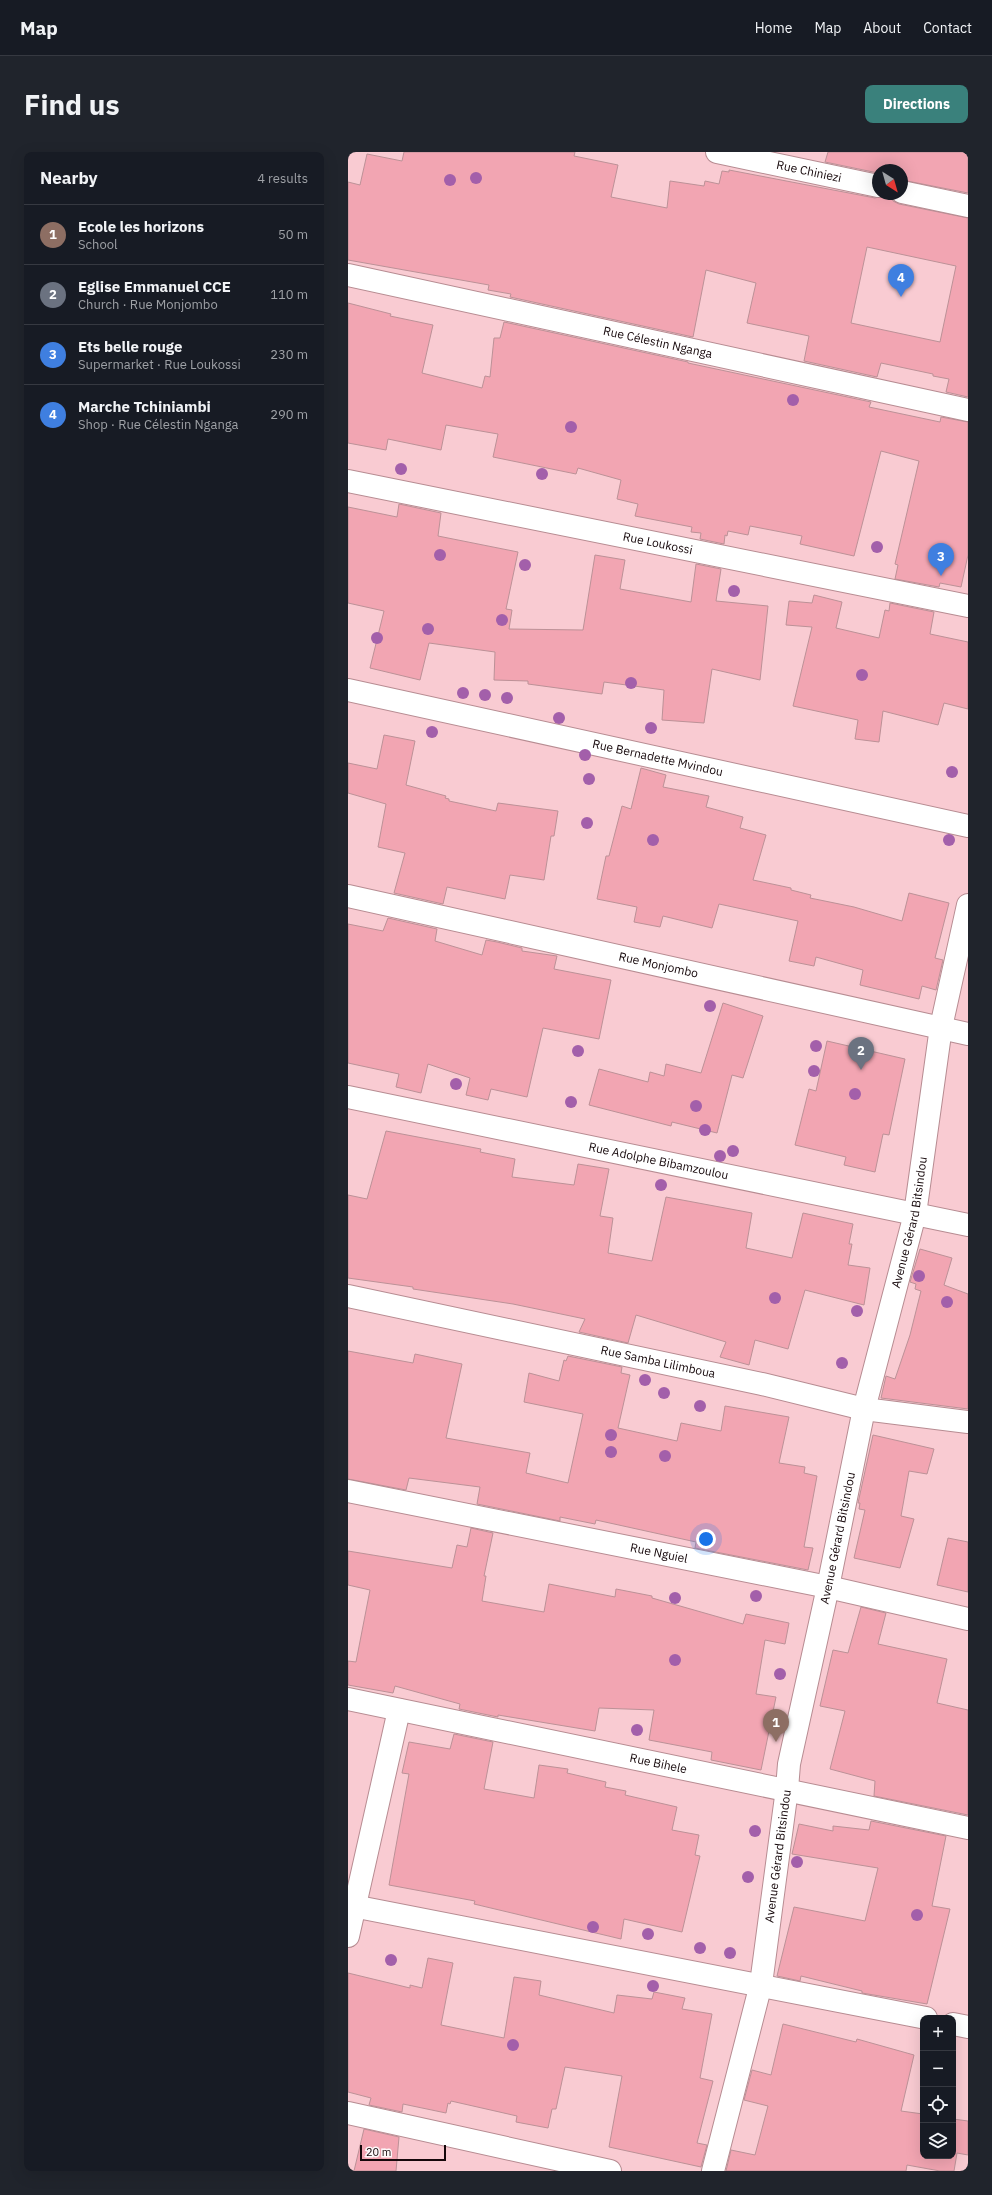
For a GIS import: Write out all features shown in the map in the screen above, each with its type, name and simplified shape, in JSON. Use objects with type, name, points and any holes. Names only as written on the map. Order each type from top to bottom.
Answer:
[{"type":"street","name":"Rue Chiniezi","points":[[717,152],[872,185]]},
{"type":"street","points":[[908,193],[968,206]]},
{"type":"street","name":"Rue Célestin Nganga","points":[[348,276],[968,410]]},
{"type":"street","name":"Rue Loukossi","points":[[348,481],[968,606]]},
{"type":"street","name":"Rue Bernadette Mvindou","points":[[348,690],[968,826]]},
{"type":"street","name":"Rue Monjombo","points":[[348,896],[968,1034]]},
{"type":"street","name":"Avenue Gérard Bitsindou","points":[[713,2171],[761,1984],[788,1789],[789,1764],[828,1587],[864,1408],[915,1214],[941,1027],[968,905]]},
{"type":"street","name":"Rue Adolphe Bibamzoulou","points":[[348,1097],[968,1225]]},
{"type":"street","name":"Rue Samba Lilimboua","points":[[348,1296],[762,1384],[864,1408],[968,1422]]},
{"type":"street","name":"Rue Nguiel","points":[[348,1491],[828,1587],[968,1619]]},
{"type":"street","name":"Rue Bihele","points":[[348,1699],[788,1789],[968,1828]]},
{"type":"street","points":[[348,1936],[352,1906],[399,1710]]},
{"type":"street","points":[[352,1906],[761,1984],[920,2017]]},
{"type":"street","points":[[956,2025],[968,2027]]},
{"type":"street","points":[[348,2113],[610,2171]]},
{"type":"building","points":[[404,152],[575,152],[574,156],[618,165],[611,197],[667,208],[670,181],[704,186],[705,181],[719,184],[722,171],[729,172],[729,170],[872,197],[872,200],[893,200],[899,204],[968,218],[968,397],[946,392],[949,379],[933,376],[933,374],[881,363],[877,377],[804,361],[809,336],[747,323],[756,283],[706,270],[693,337],[510,297],[511,294],[488,290],[489,285],[348,260],[348,182],[360,185],[367,154],[402,161]],"holes":[[[867,247],[956,266],[940,342],[851,323]]]},
{"type":"building","points":[[828,152],[968,152],[968,193],[908,181],[908,164],[872,164],[872,172],[825,162]]},
{"type":"building","points":[[348,303],[391,314],[390,316],[433,325],[422,373],[482,388],[485,376],[490,377],[494,338],[500,338],[504,322],[871,402],[869,407],[940,422],[941,417],[968,422],[968,555],[961,587],[940,583],[939,587],[895,579],[898,565],[895,564],[919,461],[881,451],[854,556],[800,544],[802,536],[750,526],[748,535],[728,531],[727,536],[725,535],[724,544],[700,539],[701,533],[691,532],[692,527],[635,516],[638,504],[617,499],[621,480],[578,468],[576,474],[493,457],[498,434],[446,425],[441,450],[388,439],[386,450],[348,443]]},
{"type":"building","points":[[399,504],[441,513],[438,536],[518,552],[506,609],[512,610],[509,629],[583,630],[595,555],[625,560],[620,589],[691,602],[696,564],[721,569],[716,601],[768,606],[760,680],[712,669],[704,723],[662,720],[664,690],[604,682],[602,694],[528,684],[528,681],[494,680],[495,652],[429,643],[420,680],[370,668],[384,611],[348,603],[348,507],[397,517]]},
{"type":"building","points":[[814,595],[842,602],[836,628],[879,638],[885,610],[889,611],[890,603],[934,612],[930,634],[968,642],[968,709],[944,703],[938,725],[883,711],[879,742],[855,739],[858,720],[793,706],[812,627],[786,625],[789,601],[812,603]]},
{"type":"building","points":[[384,735],[415,741],[406,785],[446,796],[445,798],[449,799],[449,801],[496,811],[498,803],[558,811],[554,836],[551,836],[544,880],[510,875],[505,899],[447,887],[443,904],[394,893],[405,853],[378,847],[386,804],[348,793],[348,763],[377,769]]},
{"type":"building","points":[[641,768],[666,775],[663,787],[709,796],[706,807],[743,817],[740,828],[766,835],[753,880],[791,888],[791,890],[811,895],[810,898],[854,907],[902,921],[909,893],[949,903],[935,958],[943,960],[936,990],[922,986],[919,999],[860,985],[863,970],[816,957],[814,966],[789,961],[798,921],[719,904],[712,928],[663,916],[660,927],[634,922],[637,907],[597,899],[606,856],[609,856],[622,806],[631,809]]},
{"type":"building","points":[[388,918],[437,929],[435,941],[482,955],[486,940],[497,942],[522,948],[522,951],[557,956],[554,969],[611,980],[599,1039],[543,1028],[527,1097],[491,1089],[488,1100],[466,1095],[470,1078],[428,1064],[421,1093],[396,1087],[399,1074],[348,1063],[348,924],[383,931]]},
{"type":"building","points":[[723,1003],[763,1016],[743,1078],[732,1075],[717,1133],[672,1122],[671,1126],[589,1105],[599,1069],[648,1082],[650,1072],[664,1076],[666,1064],[701,1073]]},
{"type":"building","points":[[827,1041],[905,1059],[889,1135],[883,1134],[875,1172],[844,1165],[846,1157],[795,1145],[809,1089],[816,1091]]},
{"type":"building","points":[[386,1131],[481,1149],[480,1152],[515,1159],[512,1177],[574,1185],[578,1164],[609,1169],[600,1216],[613,1218],[608,1253],[652,1261],[666,1197],[752,1213],[746,1248],[792,1258],[803,1213],[853,1224],[849,1244],[852,1244],[848,1265],[870,1268],[864,1305],[805,1290],[788,1349],[755,1340],[749,1365],[720,1357],[726,1342],[636,1315],[628,1343],[579,1332],[585,1319],[513,1304],[413,1289],[413,1287],[348,1278],[348,1195],[367,1199]]},
{"type":"building","points":[[920,1249],[952,1258],[944,1285],[968,1294],[968,1409],[881,1398],[886,1376],[895,1379],[910,1335],[921,1291],[915,1289],[916,1284],[910,1282]]},
{"type":"building","points":[[348,1351],[413,1363],[415,1354],[462,1364],[446,1438],[530,1453],[526,1473],[568,1483],[583,1414],[524,1402],[529,1373],[559,1381],[564,1360],[566,1361],[568,1356],[622,1367],[621,1373],[630,1375],[618,1428],[677,1441],[681,1423],[721,1431],[725,1406],[789,1417],[779,1463],[805,1467],[804,1473],[817,1476],[804,1547],[813,1548],[808,1570],[695,1548],[696,1542],[596,1520],[595,1524],[560,1517],[560,1521],[477,1504],[480,1487],[409,1478],[406,1490],[348,1479]]},
{"type":"building","points":[[873,1435],[934,1449],[927,1474],[909,1471],[901,1516],[914,1519],[900,1568],[854,1558],[865,1510],[859,1509],[860,1503],[858,1503]]},
{"type":"building","points":[[471,1528],[493,1533],[484,1576],[486,1576],[482,1601],[544,1612],[549,1584],[615,1597],[616,1589],[652,1596],[652,1598],[743,1624],[746,1614],[789,1623],[785,1644],[765,1640],[756,1694],[776,1697],[761,1770],[711,1760],[712,1752],[649,1740],[654,1710],[599,1708],[595,1731],[498,1715],[498,1717],[459,1709],[460,1704],[395,1686],[393,1693],[348,1685],[348,1661],[356,1662],[370,1590],[348,1585],[348,1551],[452,1568],[457,1545],[467,1547]]},
{"type":"building","points":[[948,1538],[968,1542],[968,1592],[937,1585]]},
{"type":"building","points":[[861,1607],[886,1613],[878,1644],[947,1659],[937,1703],[968,1710],[968,1815],[874,1796],[875,1781],[830,1769],[845,1711],[820,1706],[833,1650],[848,1653]]},
{"type":"building","points":[[454,1734],[493,1742],[484,1789],[534,1798],[539,1765],[568,1769],[567,1773],[606,1782],[605,1787],[626,1791],[625,1795],[677,1807],[672,1830],[699,1835],[695,1855],[700,1856],[682,1932],[624,1919],[621,1939],[474,1904],[475,1901],[389,1885],[409,1774],[402,1773],[409,1742],[450,1749]]},
{"type":"building","points":[[871,1821],[946,1836],[932,1906],[950,1909],[927,2004],[862,1993],[862,1991],[801,1976],[800,1981],[777,1976],[794,1907],[865,1921],[878,1868],[792,1854],[799,1824],[833,1831],[833,1826],[869,1830]]},
{"type":"building","points":[[428,1958],[453,1963],[441,2025],[504,2038],[514,1977],[541,1981],[539,1995],[614,2013],[617,1995],[652,1999],[654,1992],[685,1998],[682,2009],[712,2014],[700,2078],[713,2081],[697,2143],[707,2145],[701,2167],[609,2147],[622,2076],[565,2067],[556,2109],[552,2109],[548,2128],[516,2122],[517,2116],[451,2101],[450,2104],[448,2103],[446,2113],[403,2104],[402,2112],[369,2105],[371,2098],[348,2092],[348,1973],[410,1988],[410,1985],[422,1988]]},
{"type":"building","points":[[783,2024],[856,2042],[857,2039],[914,2055],[901,2111],[920,2114],[920,2159],[956,2159],[954,2171],[940,2171],[907,2165],[906,2171],[726,2171],[731,2150],[755,2155],[768,2106],[744,2100],[752,2070],[771,2075]]},
{"type":"building","points":[[956,2119],[968,2121],[968,2155],[957,2153],[956,2159]]},
{"type":"building","points":[[364,2129],[399,2137],[396,2171],[354,2171]]},
{"type":"place","name":"Marche Tchiniambi","points":[[901,297]]},
{"type":"place","name":"Ets belle rouge","points":[[941,576]]},
{"type":"place","name":"Eglise Emmanuel CCE","points":[[861,1070]]},
{"type":"place","name":"Ecole les horizons","points":[[776,1742]]}]
